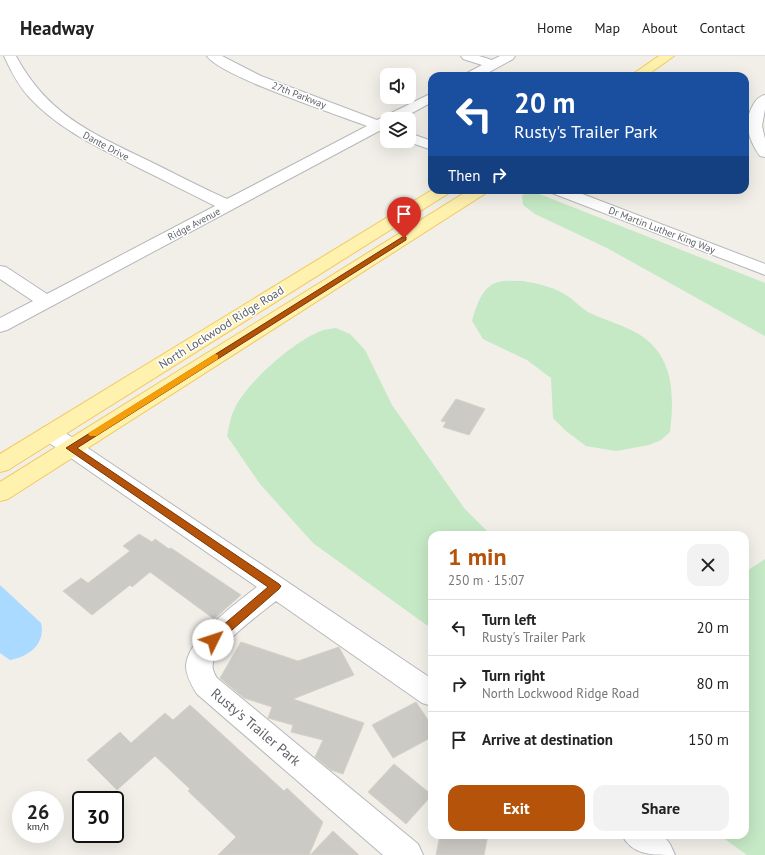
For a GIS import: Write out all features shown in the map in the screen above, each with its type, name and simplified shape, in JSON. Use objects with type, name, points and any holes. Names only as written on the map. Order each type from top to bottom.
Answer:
[{"type":"main road","points":[[643,72],[668,56]]},
{"type":"main road","name":"North Lockwood Ridge Road","points":[[0,464],[437,194]]},
{"type":"main road","name":"North Lockwood Ridge Road","points":[[0,493],[474,194]]},
{"type":"street","name":"Dante Drive","points":[[10,56],[22,80],[41,103],[55,115],[99,143],[228,206]]},
{"type":"street","name":"27th Parkway","points":[[213,56],[231,67],[256,79],[380,122]]},
{"type":"street","points":[[467,56],[493,64]]},
{"type":"street","points":[[479,72],[509,56]]},
{"type":"street","name":"Ridge Avenue","points":[[406,112],[428,99]]},
{"type":"street","points":[[760,152],[756,137],[754,117],[759,105],[765,99]]},
{"type":"street","name":"Ridge Avenue","points":[[0,326],[380,127]]},
{"type":"street","points":[[416,140],[428,144]]},
{"type":"street","name":"Dr Martin Luther King Way","points":[[568,194],[765,270]]},
{"type":"street","points":[[0,271],[46,301]]},
{"type":"street","points":[[50,433],[428,691]]},
{"type":"street","name":"Rusty's Trailer Park","points":[[275,586],[213,640],[204,650],[200,662],[200,675],[207,686],[407,855]]},
{"type":"street","points":[[643,839],[654,847],[659,855]]},
{"type":"green space","points":[[522,195],[542,195],[765,283],[765,336],[607,248],[535,214],[523,205]]},
{"type":"green space","points":[[501,281],[523,281],[553,288],[569,297],[588,312],[631,330],[645,338],[656,348],[668,373],[671,387],[672,401],[670,432],[661,440],[649,445],[616,451],[586,446],[566,431],[553,418],[551,378],[527,360],[483,339],[472,321],[480,298],[492,284]]},
{"type":"green space","points":[[336,328],[350,334],[365,350],[392,405],[464,508],[487,531],[428,531],[428,626],[313,543],[260,484],[227,436],[234,410],[248,388],[272,364],[310,336],[323,330]]},
{"type":"green space","points":[[765,559],[765,855],[747,855],[725,839],[749,839],[749,569]]},
{"type":"water","points":[[0,585],[41,623],[42,630],[41,637],[34,648],[24,656],[10,660],[0,653]]},
{"type":"building","points":[[456,399],[485,409],[469,435],[443,427],[446,422],[441,421]]},
{"type":"building","points":[[139,534],[152,542],[155,539],[169,549],[171,548],[241,595],[214,619],[150,572],[132,587],[130,585],[92,615],[63,591],[81,578],[88,583],[130,551],[123,546]]},
{"type":"building","points":[[241,642],[298,661],[339,647],[354,675],[293,699],[364,723],[343,774],[331,770],[315,757],[323,740],[291,732],[293,725],[268,718],[272,707],[244,698],[220,678]]},
{"type":"building","points":[[416,702],[428,720],[428,739],[393,758],[372,725]]},
{"type":"building","points":[[190,705],[284,791],[287,788],[323,822],[309,855],[218,855],[236,837],[188,791],[190,789],[155,756],[117,790],[87,760],[120,732],[131,743],[165,713],[173,720]]},
{"type":"building","points":[[394,764],[428,792],[428,799],[406,824],[368,792]]},
{"type":"building","points":[[333,831],[359,855],[310,855]]},
{"type":"building","points":[[439,839],[487,839],[484,855],[436,855]]},
{"type":"slow traffic","points":[[93,434],[215,357]]},
{"type":"route","points":[[213,640],[275,586],[71,448],[404,238]]}]
